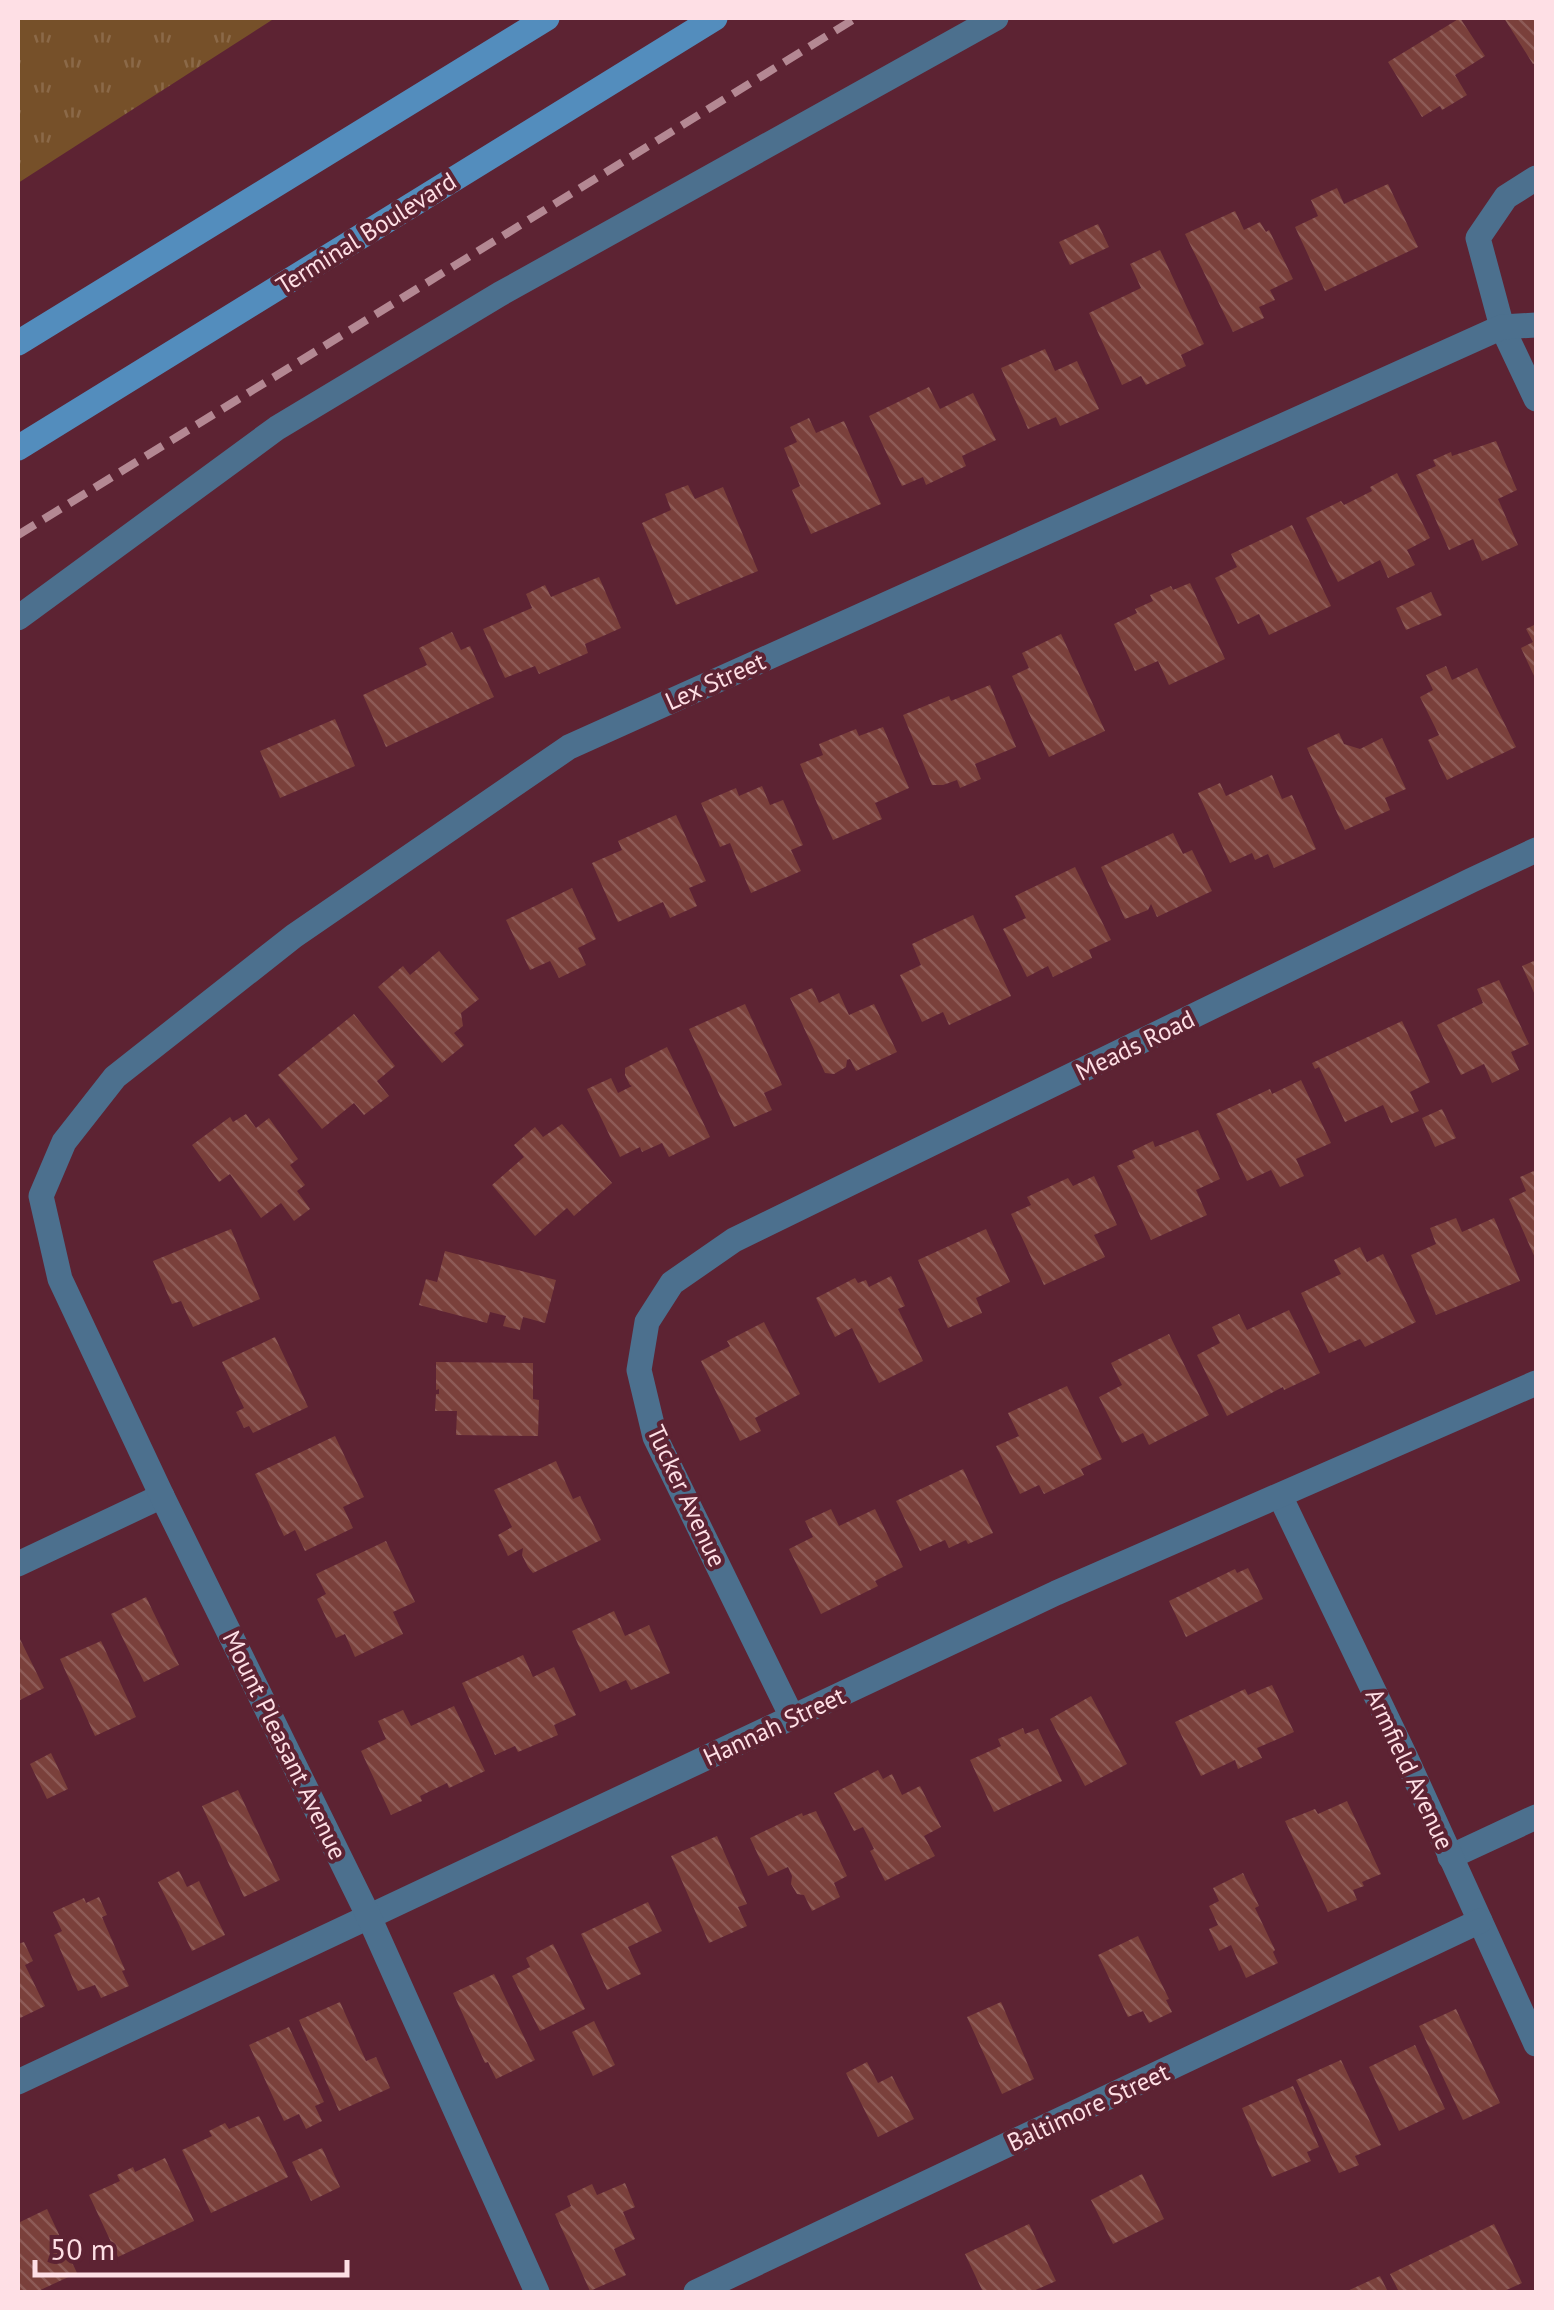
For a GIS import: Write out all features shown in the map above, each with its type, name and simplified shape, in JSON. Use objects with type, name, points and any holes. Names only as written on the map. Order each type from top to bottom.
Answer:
[{"type":"main road","points":[[18,343],[547,18]]},
{"type":"main road","name":"Terminal Boulevard","points":[[18,448],[714,18]]},
{"type":"street","points":[[18,618],[277,428],[500,294],[996,18]]},
{"type":"street","points":[[1536,178],[1506,197],[1478,238],[1502,327],[1536,399]]},
{"type":"street","points":[[1502,327],[1536,325]]},
{"type":"street","name":"Lex Street","points":[[41,1196],[64,1142],[115,1076],[294,936],[569,747],[1502,327]]},
{"type":"street","name":"Meads Road","points":[[734,1240],[1536,850]]},
{"type":"street","name":"Mount Pleasant Avenue","points":[[41,1196],[60,1279],[369,1917],[537,2292]]},
{"type":"street","name":"Tucker Avenue","points":[[734,1240],[672,1283],[647,1322],[639,1370],[655,1437],[792,1718]]},
{"type":"street","name":"Hannah Street","points":[[18,2082],[1056,1593],[1536,1383]]},
{"type":"street","points":[[18,1564],[162,1496]]},
{"type":"street","name":"Armfield Avenue","points":[[1280,1496],[1406,1758],[1536,2044]]},
{"type":"street","points":[[1450,1857],[1536,1817]]},
{"type":"street","name":"Baltimore Street","points":[[696,2292],[1480,1920]]},
{"type":"green space","points":[[18,18],[275,18],[18,183]]},
{"type":"building","points":[[1460,18],[1485,56],[1455,75],[1467,95],[1422,117],[1388,62]]},
{"type":"building","points":[[1504,18],[1536,18],[1536,63],[1533,64]]},
{"type":"building","points":[[1388,184],[1418,247],[1325,291],[1295,227],[1318,216],[1311,200],[1337,188],[1344,204]]},
{"type":"building","points":[[1235,211],[1244,230],[1260,222],[1266,232],[1269,230],[1293,279],[1270,290],[1275,300],[1259,307],[1264,318],[1233,332],[1185,234]]},
{"type":"building","points":[[1098,224],[1109,247],[1070,265],[1059,242]]},
{"type":"building","points":[[1160,250],[1204,344],[1181,355],[1186,366],[1146,385],[1141,376],[1122,385],[1089,313],[1141,288],[1130,264]]},
{"type":"building","points":[[1045,349],[1055,371],[1077,361],[1099,409],[1060,426],[1056,417],[1028,429],[1001,368]]},
{"type":"building","points":[[929,387],[940,409],[973,393],[996,440],[962,456],[966,466],[926,485],[923,477],[902,486],[869,416]]},
{"type":"building","points":[[809,418],[816,433],[844,421],[881,504],[811,534],[792,490],[800,486],[784,448],[797,442],[790,427]]},
{"type":"building","points":[[1496,441],[1517,490],[1498,499],[1518,545],[1482,561],[1473,539],[1449,550],[1416,475],[1436,466],[1433,460],[1451,452],[1452,456]]},
{"type":"building","points":[[1397,473],[1430,538],[1407,550],[1415,565],[1388,578],[1380,560],[1338,582],[1306,518],[1341,501],[1344,505]]},
{"type":"building","points":[[688,485],[695,499],[723,487],[758,571],[676,605],[642,523],[671,510],[665,494]]},
{"type":"building","points":[[1292,525],[1331,606],[1269,635],[1259,614],[1238,624],[1215,578],[1237,567],[1231,554]]},
{"type":"building","points":[[599,577],[621,628],[585,644],[588,653],[539,674],[535,666],[505,678],[483,629],[532,608],[526,594],[545,585],[551,597]]},
{"type":"building","points":[[1190,583],[1225,659],[1169,685],[1158,661],[1135,671],[1114,624],[1153,601],[1150,595]]},
{"type":"building","points":[[1431,592],[1442,615],[1406,630],[1396,608]]},
{"type":"building","points":[[1536,624],[1536,680],[1521,648],[1533,642],[1526,629]]},
{"type":"building","points":[[452,632],[461,650],[470,646],[494,697],[386,747],[363,695],[427,665],[419,648]]},
{"type":"building","points":[[1061,634],[1105,731],[1049,757],[1012,676],[1029,668],[1022,653]]},
{"type":"building","points":[[1446,666],[1452,680],[1477,668],[1516,747],[1447,780],[1428,740],[1439,735],[1420,697],[1433,690],[1426,675]]},
{"type":"building","points":[[990,685],[1016,747],[975,764],[981,779],[960,788],[957,780],[932,785],[903,715]]},
{"type":"building","points":[[335,719],[355,766],[280,798],[260,751]]},
{"type":"building","points":[[883,727],[909,788],[875,803],[882,819],[833,840],[800,764],[823,755],[819,744],[856,729],[859,736]]},
{"type":"building","points":[[1339,733],[1344,744],[1360,749],[1382,738],[1406,789],[1385,798],[1390,810],[1345,830],[1307,748]]},
{"type":"building","points":[[1272,775],[1282,799],[1292,795],[1316,849],[1274,868],[1268,854],[1255,860],[1252,853],[1230,863],[1198,793],[1220,783],[1226,796]]},
{"type":"building","points":[[762,786],[770,805],[783,800],[803,845],[791,850],[801,871],[751,893],[730,843],[720,847],[701,803],[736,788],[739,796]]},
{"type":"building","points":[[676,815],[706,881],[689,888],[697,906],[670,918],[663,902],[618,922],[592,863],[622,850],[618,841]]},
{"type":"building","points":[[1173,833],[1183,854],[1192,850],[1212,891],[1157,917],[1151,904],[1148,910],[1125,919],[1101,867]]},
{"type":"building","points":[[1075,867],[1111,940],[1089,950],[1092,958],[1053,977],[1048,966],[1027,977],[1003,929],[1026,918],[1015,896]]},
{"type":"building","points":[[572,888],[596,939],[578,948],[586,965],[559,978],[550,961],[530,970],[506,920]]},
{"type":"building","points":[[973,915],[1011,996],[949,1025],[943,1012],[922,1022],[900,975],[921,965],[912,944]]},
{"type":"building","points":[[439,951],[479,999],[461,1013],[463,1026],[454,1033],[464,1045],[442,1063],[378,987],[403,966],[410,975]]},
{"type":"building","points":[[1536,960],[1536,997],[1522,966]]},
{"type":"building","points":[[1499,980],[1529,1044],[1511,1052],[1519,1070],[1492,1083],[1484,1064],[1461,1075],[1437,1025],[1483,1003],[1477,989]]},
{"type":"building","points":[[812,988],[819,1003],[839,993],[849,1015],[874,1004],[897,1052],[856,1071],[850,1059],[846,1067],[834,1074],[825,1073],[790,998]]},
{"type":"building","points":[[745,1004],[782,1085],[764,1093],[772,1110],[734,1127],[689,1029]]},
{"type":"building","points":[[354,1014],[395,1066],[377,1081],[389,1096],[364,1115],[354,1103],[322,1129],[278,1075]]},
{"type":"building","points":[[1402,1021],[1430,1082],[1410,1092],[1419,1111],[1391,1123],[1383,1105],[1345,1122],[1319,1067],[1315,1069],[1312,1063]]},
{"type":"building","points":[[667,1047],[710,1137],[669,1157],[662,1143],[642,1152],[640,1147],[620,1157],[587,1089],[611,1078],[618,1093],[632,1086],[625,1068]]},
{"type":"building","points":[[1301,1080],[1331,1143],[1296,1159],[1304,1176],[1280,1187],[1271,1170],[1247,1181],[1216,1114],[1270,1089],[1272,1094]]},
{"type":"building","points":[[1442,1109],[1456,1138],[1435,1147],[1422,1118]]},
{"type":"building","points":[[246,1114],[256,1128],[269,1118],[298,1159],[290,1165],[305,1185],[297,1191],[310,1209],[294,1221],[281,1203],[261,1218],[230,1174],[219,1182],[192,1145],[230,1117],[233,1122]]},
{"type":"building","points":[[562,1124],[612,1183],[574,1216],[567,1208],[535,1236],[492,1185],[524,1157],[514,1145],[535,1127],[543,1137]]},
{"type":"building","points":[[1198,1130],[1220,1179],[1196,1190],[1207,1215],[1151,1240],[1117,1166],[1135,1158],[1132,1151],[1153,1141],[1155,1147]]},
{"type":"building","points":[[1536,1170],[1536,1260],[1509,1199],[1526,1191],[1520,1177]]},
{"type":"building","points":[[1094,1176],[1117,1225],[1094,1235],[1105,1257],[1044,1285],[1011,1214],[1031,1205],[1027,1197],[1068,1178],[1073,1186]]},
{"type":"building","points":[[1456,1218],[1462,1232],[1494,1218],[1520,1281],[1436,1315],[1411,1255],[1436,1244],[1430,1228]]},
{"type":"building","points":[[231,1229],[260,1299],[193,1327],[181,1301],[172,1304],[153,1261]]},
{"type":"building","points":[[986,1229],[1010,1282],[976,1298],[982,1313],[948,1328],[918,1260]]},
{"type":"building","points":[[1360,1247],[1367,1262],[1383,1254],[1416,1322],[1365,1347],[1360,1339],[1329,1353],[1301,1293],[1341,1274],[1334,1260]]},
{"type":"building","points":[[445,1251],[556,1280],[545,1323],[523,1317],[520,1330],[503,1326],[506,1316],[490,1312],[487,1323],[419,1305],[426,1279],[437,1282]]},
{"type":"building","points":[[891,1276],[905,1306],[898,1309],[923,1361],[879,1383],[852,1328],[835,1337],[816,1298],[855,1278],[858,1283],[866,1280],[869,1287]]},
{"type":"building","points":[[1289,1310],[1320,1373],[1227,1416],[1197,1355],[1220,1343],[1212,1327],[1239,1314],[1247,1330]]},
{"type":"building","points":[[764,1322],[800,1394],[755,1418],[761,1431],[740,1441],[701,1361],[730,1346],[727,1341]]},
{"type":"building","points":[[1169,1334],[1209,1415],[1149,1445],[1143,1433],[1122,1443],[1099,1397],[1122,1385],[1111,1363]]},
{"type":"building","points":[[275,1337],[308,1407],[253,1433],[249,1426],[244,1428],[236,1412],[244,1408],[222,1362]]},
{"type":"building","points":[[436,1362],[533,1363],[533,1399],[539,1400],[538,1436],[456,1435],[457,1411],[435,1411],[439,1394]]},
{"type":"building","points":[[1067,1386],[1102,1459],[1081,1469],[1084,1475],[1044,1494],[1039,1485],[1020,1494],[996,1446],[1019,1436],[1008,1413]]},
{"type":"building","points":[[335,1436],[364,1497],[343,1507],[353,1528],[305,1551],[295,1530],[284,1536],[255,1474]]},
{"type":"building","points":[[556,1461],[573,1499],[580,1496],[601,1540],[533,1573],[522,1555],[523,1548],[508,1556],[498,1535],[512,1527],[494,1490]]},
{"type":"building","points":[[963,1469],[993,1533],[949,1548],[945,1540],[920,1551],[896,1501]]},
{"type":"building","points":[[831,1509],[839,1526],[875,1509],[903,1567],[875,1581],[878,1586],[821,1614],[789,1549],[813,1537],[805,1521]]},
{"type":"building","points":[[386,1541],[415,1602],[393,1612],[403,1634],[355,1657],[345,1634],[336,1638],[317,1599],[326,1594],[316,1574]]},
{"type":"building","points":[[1248,1568],[1263,1599],[1186,1637],[1169,1601],[1235,1569],[1237,1573]]},
{"type":"building","points":[[146,1597],[179,1665],[144,1682],[111,1614]]},
{"type":"building","points":[[614,1611],[625,1636],[649,1625],[670,1673],[631,1690],[626,1680],[600,1692],[572,1631]]},
{"type":"building","points":[[18,1635],[44,1688],[18,1701]]},
{"type":"building","points":[[101,1641],[136,1717],[95,1736],[60,1659]]},
{"type":"building","points":[[523,1655],[533,1677],[554,1667],[576,1715],[554,1725],[558,1735],[518,1752],[515,1746],[495,1755],[462,1683]]},
{"type":"building","points":[[1272,1685],[1294,1732],[1257,1748],[1262,1758],[1238,1769],[1235,1760],[1201,1776],[1175,1722],[1245,1689],[1248,1695]]},
{"type":"building","points":[[1091,1696],[1127,1764],[1085,1786],[1050,1719]]},
{"type":"building","points":[[454,1706],[485,1771],[449,1788],[447,1783],[420,1796],[422,1801],[391,1815],[361,1751],[386,1739],[378,1721],[403,1710],[411,1726]]},
{"type":"building","points":[[1023,1728],[1025,1734],[1038,1729],[1062,1781],[994,1812],[970,1760],[1001,1746],[998,1739]]},
{"type":"building","points":[[51,1753],[68,1789],[47,1799],[30,1764]]},
{"type":"building","points":[[878,1770],[883,1779],[892,1774],[902,1795],[920,1786],[941,1827],[924,1836],[935,1856],[885,1881],[863,1827],[854,1831],[834,1793]]},
{"type":"building","points":[[238,1790],[280,1880],[244,1897],[202,1806]]},
{"type":"building","points":[[1347,1801],[1381,1874],[1353,1890],[1357,1900],[1328,1912],[1285,1821],[1315,1809],[1318,1814]]},
{"type":"building","points":[[816,1811],[847,1876],[834,1883],[840,1897],[812,1911],[804,1895],[797,1894],[791,1884],[788,1867],[768,1876],[750,1838],[802,1813],[803,1816]]},
{"type":"building","points":[[717,1836],[747,1904],[738,1907],[747,1926],[709,1943],[671,1856]]},
{"type":"building","points":[[179,1871],[187,1887],[199,1881],[225,1935],[192,1951],[158,1882]]},
{"type":"building","points":[[1243,1873],[1278,1963],[1246,1978],[1231,1945],[1219,1951],[1209,1929],[1218,1925],[1209,1906],[1219,1901],[1213,1888]]},
{"type":"building","points":[[99,1897],[107,1915],[102,1917],[129,1986],[101,1998],[95,1985],[78,1991],[54,1935],[62,1931],[53,1912],[84,1898],[86,1903]]},
{"type":"building","points":[[648,1902],[662,1931],[628,1947],[641,1974],[607,1990],[581,1934]]},
{"type":"building","points":[[1138,1936],[1172,2012],[1149,2023],[1143,2011],[1128,2017],[1098,1955]]},
{"type":"building","points":[[24,1942],[33,1961],[25,1965],[45,2006],[18,2019],[18,1944]]},
{"type":"building","points":[[553,1944],[585,2009],[540,2031],[512,1976],[530,1967],[526,1958]]},
{"type":"building","points":[[494,1974],[535,2060],[496,2079],[453,1993]]},
{"type":"building","points":[[340,2002],[366,2061],[376,2057],[390,2088],[339,2111],[299,2020]]},
{"type":"building","points":[[1001,2002],[1034,2079],[1002,2094],[967,2017]]},
{"type":"building","points":[[1456,2009],[1500,2103],[1463,2120],[1419,2026]]},
{"type":"building","points":[[594,2021],[615,2065],[593,2076],[572,2032]]},
{"type":"building","points":[[289,2027],[324,2102],[315,2106],[322,2121],[306,2129],[299,2114],[284,2121],[249,2045]]},
{"type":"building","points":[[1415,2045],[1445,2109],[1399,2131],[1369,2067]]},
{"type":"building","points":[[1341,2060],[1381,2145],[1355,2156],[1359,2165],[1339,2173],[1296,2080]]},
{"type":"building","points":[[867,2062],[878,2083],[892,2076],[914,2119],[878,2137],[846,2073]]},
{"type":"building","points":[[1293,2086],[1319,2147],[1307,2152],[1311,2161],[1272,2177],[1242,2108]]},
{"type":"building","points":[[259,2116],[288,2177],[211,2213],[182,2150],[212,2136],[209,2131],[225,2123],[229,2129]]},
{"type":"building","points":[[322,2148],[340,2187],[311,2201],[292,2162]]},
{"type":"building","points":[[165,2158],[194,2221],[118,2257],[89,2195],[120,2181],[117,2175],[133,2167],[135,2172]]},
{"type":"building","points":[[1142,2174],[1164,2219],[1113,2244],[1091,2200]]},
{"type":"building","points":[[625,2183],[635,2207],[623,2212],[635,2239],[614,2249],[626,2275],[590,2291],[555,2214],[571,2206],[567,2196],[592,2184],[597,2195]]},
{"type":"building","points":[[47,2209],[77,2273],[36,2292],[18,2292],[18,2223]]},
{"type":"building","points":[[1029,2224],[1056,2281],[1031,2292],[983,2292],[965,2254]]},
{"type":"building","points":[[1494,2224],[1522,2283],[1502,2292],[1399,2292],[1390,2274]]},
{"type":"building","points":[[1380,2276],[1388,2292],[1345,2292]]},
{"type":"railway","points":[[18,535],[856,18]]}]
